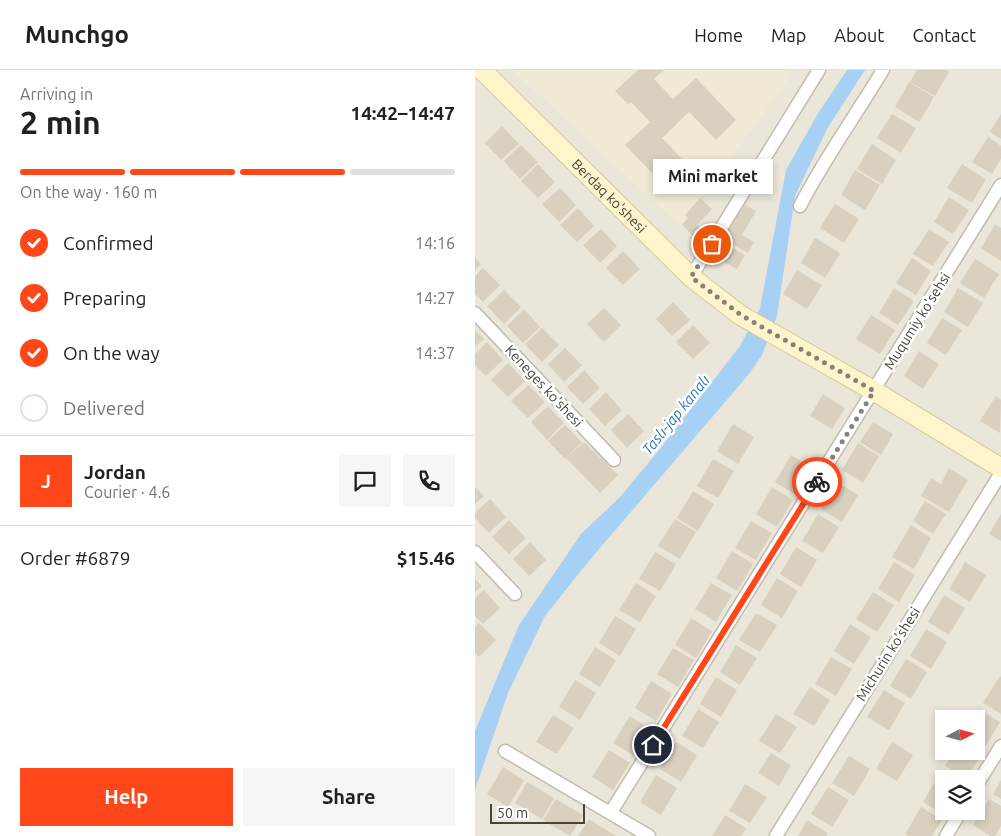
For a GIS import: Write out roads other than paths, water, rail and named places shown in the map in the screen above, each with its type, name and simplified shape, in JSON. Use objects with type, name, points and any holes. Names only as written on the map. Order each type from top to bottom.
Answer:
[{"type":"street","name":"Berdaq ko'shesi","points":[[482,70],[691,277],[741,315],[874,391],[1001,468]]},
{"type":"street","points":[[800,206],[816,174],[883,70]]},
{"type":"street","points":[[691,277],[813,73]]},
{"type":"street","name":"Muqumiy ko'sehsi","points":[[611,812],[1001,185]]},
{"type":"street","name":"Keneges ko'shesi","points":[[475,312],[614,460]]},
{"type":"street","name":"Michurin ko'shesi","points":[[776,836],[1001,472]]},
{"type":"street","points":[[475,552],[515,594]]},
{"type":"street","points":[[985,772],[1001,746]]},
{"type":"street","points":[[505,751],[649,836]]},
{"type":"street","points":[[946,836],[956,820]]},
{"type":"water","points":[[847,70],[865,70],[827,129],[795,196],[777,316],[762,355],[749,374],[588,562],[545,616],[508,693],[475,790],[475,731],[519,625],[581,534],[620,497],[740,346],[760,308],[786,170],[817,115]]},
{"type":"place","name":"Mini market","points":[[712,244]]},
{"type":"water label","name":"Taslı-jap kanalı","points":[[676,415]]}]
